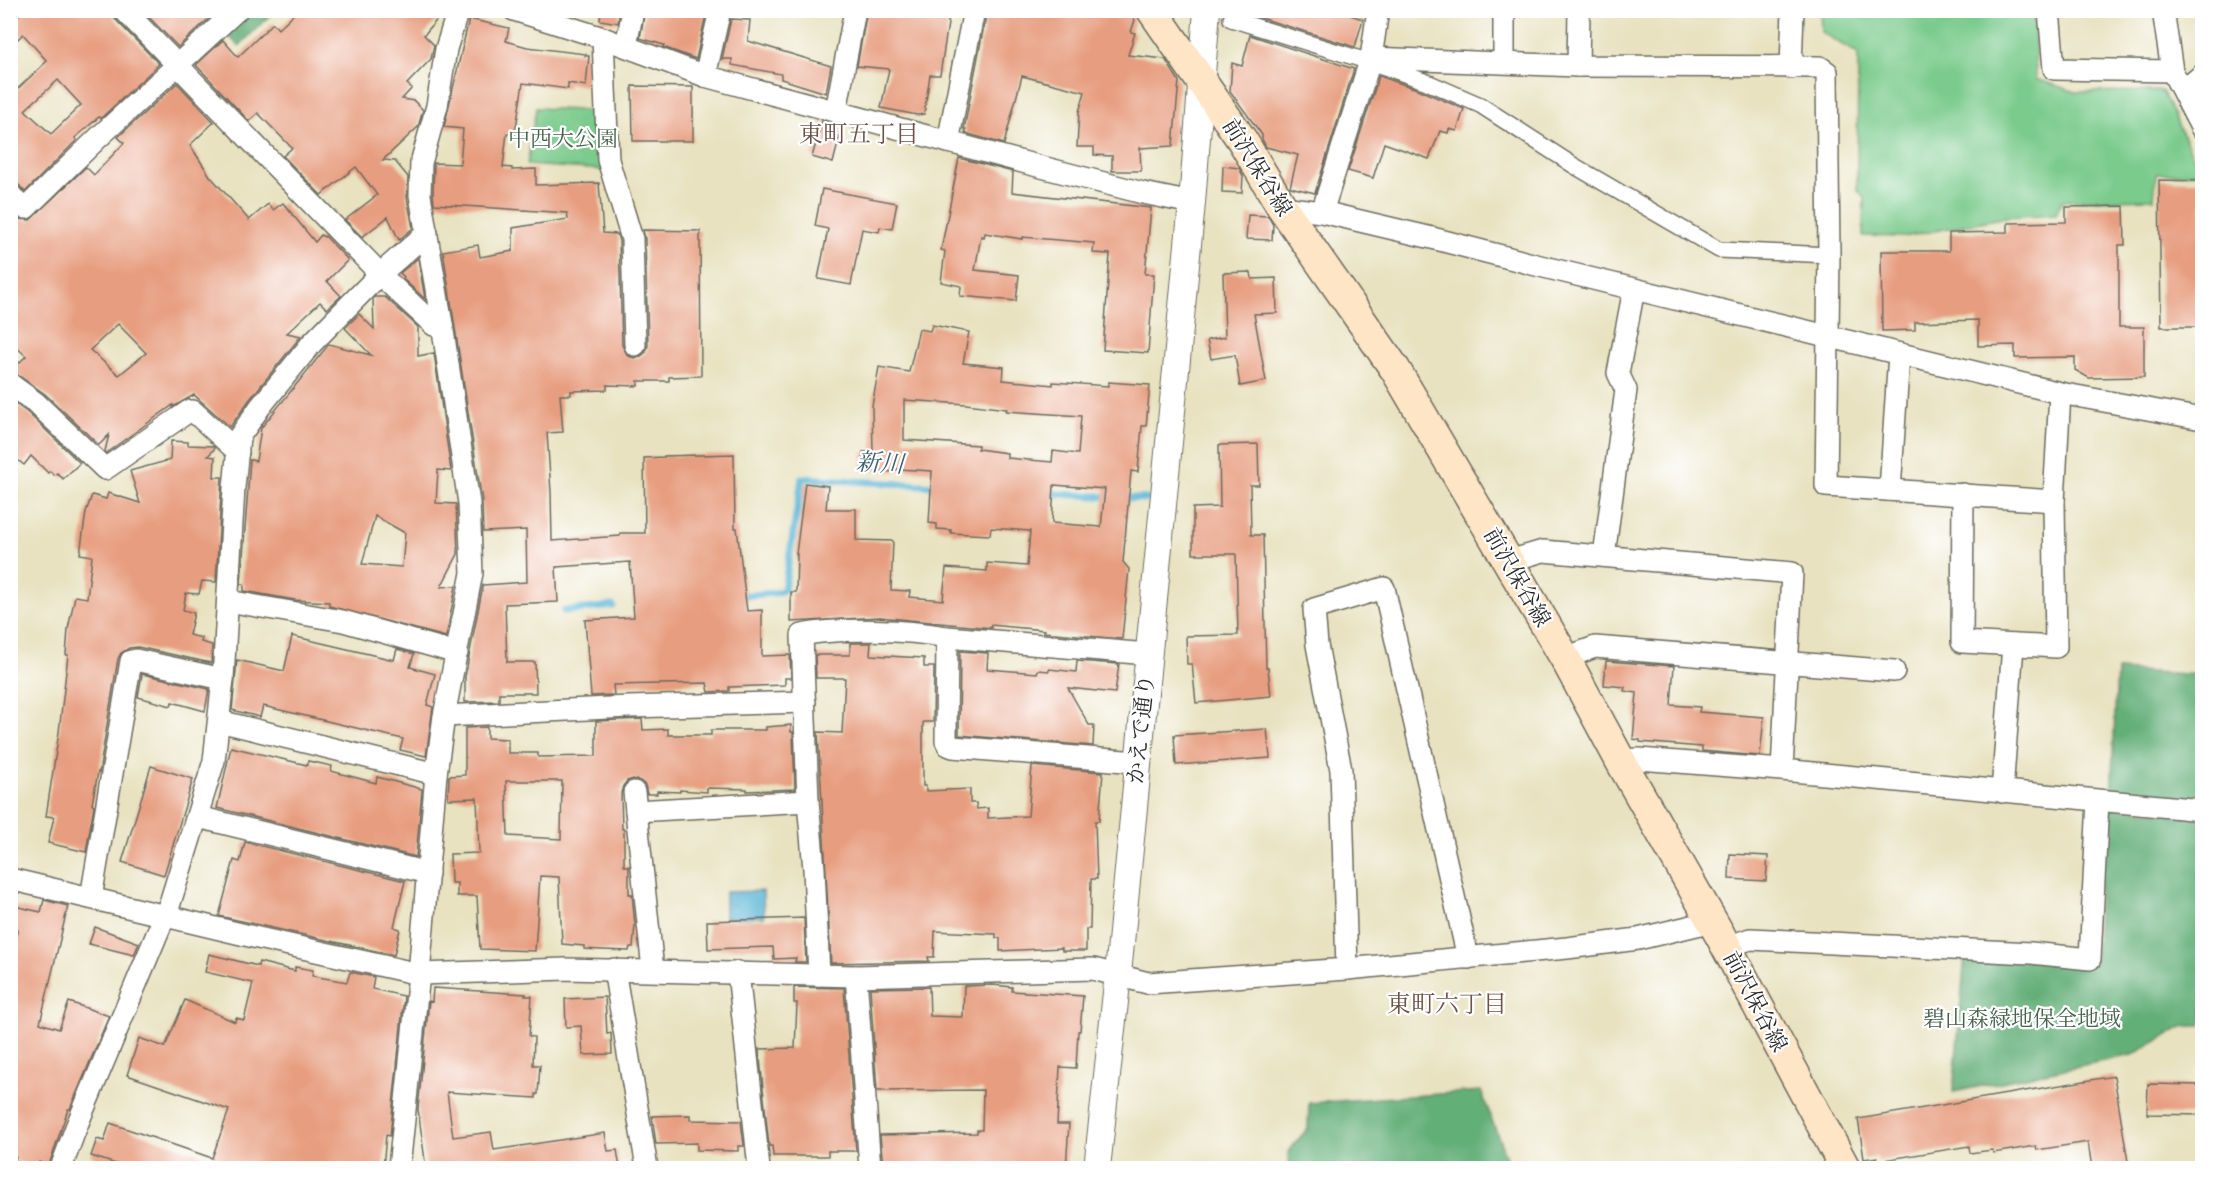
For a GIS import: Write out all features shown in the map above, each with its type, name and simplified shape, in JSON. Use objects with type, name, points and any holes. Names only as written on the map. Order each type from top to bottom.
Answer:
[{"type":"main road","name":"前沢保谷線","points":[[1152,10],[1242,140],[1282,207],[1395,369],[1565,658],[1720,934],[1845,1168]]},
{"type":"street","points":[[124,10],[380,274],[425,318],[434,325],[442,324]]},
{"type":"street","points":[[10,194],[21,207],[26,208],[237,10]]},
{"type":"street","points":[[399,1168],[436,774],[444,716],[472,573],[467,491],[420,195],[422,163],[437,106],[446,49],[458,10]]},
{"type":"street","points":[[514,10],[603,38],[705,76],[1143,193],[1192,203]]},
{"type":"street","points":[[626,46],[633,10]]},
{"type":"street","points":[[705,76],[720,10]]},
{"type":"street","points":[[836,111],[855,10]]},
{"type":"street","points":[[948,142],[974,10]]},
{"type":"street","points":[[1323,212],[1370,60],[1378,10]]},
{"type":"street","points":[[1504,10],[1504,62]]},
{"type":"street","points":[[1578,66],[1579,10]]},
{"type":"street","points":[[1791,68],[1793,10]]},
{"type":"street","points":[[2049,10],[2054,69],[2172,71]]},
{"type":"street","points":[[2163,10],[2172,71],[2202,129]]},
{"type":"street","points":[[1202,80],[1219,15],[1370,60],[1480,105],[1573,165],[1719,250],[1829,255]]},
{"type":"street","points":[[603,38],[608,160],[632,239],[635,345]]},
{"type":"street","points":[[1370,60],[1504,62],[1578,66],[1821,67],[1827,72],[1829,255],[1826,486],[2054,501]]},
{"type":"street","points":[[2183,91],[2202,75]]},
{"type":"street","name":"かえで通り","points":[[1097,1168],[1118,974],[1202,80]]},
{"type":"street","points":[[1282,207],[1323,212],[2060,393],[2202,419]]},
{"type":"street","points":[[62,1168],[77,1125],[165,916],[214,761],[223,679],[239,437],[260,407],[312,344],[380,274],[427,233]]},
{"type":"street","points":[[1604,556],[1626,390],[1618,373],[1634,289]]},
{"type":"street","points":[[1890,490],[1899,354]]},
{"type":"street","points":[[10,384],[36,403],[105,469],[189,411],[194,411],[238,452]]},
{"type":"street","points":[[1963,494],[1962,642],[2056,647],[2054,501],[2060,393]]},
{"type":"street","points":[[1509,561],[1543,551],[1792,573],[1782,770]]},
{"type":"street","points":[[1347,969],[1341,770],[1317,645],[1314,609],[1384,588],[1468,958]]},
{"type":"street","points":[[228,601],[343,621],[457,653]]},
{"type":"street","points":[[819,975],[801,635],[909,632],[1148,654]]},
{"type":"street","points":[[947,636],[946,741],[948,745],[1137,762]]},
{"type":"street","points":[[2002,792],[2013,645]]},
{"type":"street","points":[[1565,658],[1594,646],[1894,671]]},
{"type":"street","points":[[90,898],[131,661],[136,660],[223,679]]},
{"type":"street","points":[[444,716],[629,707],[805,702]]},
{"type":"street","points":[[219,721],[436,774]]},
{"type":"street","points":[[1620,759],[1782,770],[2202,810]]},
{"type":"street","points":[[653,970],[635,801],[808,801]]},
{"type":"street","points":[[10,879],[419,974],[614,969],[856,976],[1093,969],[1148,983],[1347,969],[1638,939],[1720,934],[1750,939],[2090,958],[2098,801]]},
{"type":"street","points":[[198,817],[428,873]]},
{"type":"street","points":[[614,969],[647,1168]]},
{"type":"street","points":[[738,972],[759,1168]]},
{"type":"street","points":[[856,976],[870,1168]]},
{"type":"green space","points":[[248,11],[268,11],[271,14],[239,46],[226,33]]},
{"type":"green space","points":[[1820,11],[2034,11],[2036,79],[2076,92],[2162,91],[2201,173],[2156,174],[2154,199],[2062,201],[2056,214],[2006,217],[1904,237],[1863,236],[1864,198],[1857,189],[1858,54],[1821,32]]},
{"type":"green space","name":"中西大公園","points":[[536,108],[601,111],[605,170],[527,165]]},
{"type":"green space","points":[[2117,670],[2202,675],[2202,806],[2111,797]]},
{"type":"green space","name":"碧山森緑地保全地域","points":[[2104,807],[2202,816],[2202,1026],[2184,1026],[2132,1055],[1953,1092],[1965,955],[2095,965]]},
{"type":"green space","points":[[1481,1091],[1510,1168],[1290,1168],[1288,1152],[1308,1128],[1309,1103]]},
{"type":"water","points":[[763,891],[764,917],[725,918],[725,892]]},
{"type":"building","points":[[24,10],[112,10],[115,19],[159,64],[101,118],[99,117],[75,138],[77,140],[25,192],[19,185],[10,182],[10,96],[47,61],[23,34],[18,39],[10,30],[10,23]],"holes":[[[58,80],[81,105],[51,134],[25,110]]]},
{"type":"building","points":[[142,10],[218,10],[178,47]]},
{"type":"building","points":[[298,10],[445,10],[424,35],[434,45],[431,59],[407,84],[412,88],[402,99],[414,101],[423,110],[418,127],[383,160],[395,161],[408,177],[407,197],[413,228],[399,240],[388,217],[362,237],[345,220],[377,195],[356,167],[321,195],[283,156],[292,148],[258,113],[249,121],[196,65],[223,40],[238,57],[273,23],[278,29]]},
{"type":"building","points":[[601,10],[620,10],[618,23],[600,20]]},
{"type":"building","points":[[645,10],[707,10],[696,59],[663,47],[664,45],[640,38]]},
{"type":"building","points":[[867,10],[950,10],[940,75],[930,75],[924,114],[917,115],[881,108],[889,69],[857,66]]},
{"type":"building","points":[[987,10],[1128,10],[1135,20],[1131,32],[1135,33],[1128,55],[1165,59],[1179,81],[1173,146],[1140,148],[1141,171],[1112,171],[1112,156],[1094,155],[1094,147],[1077,147],[1079,112],[1085,92],[1022,76],[1004,144],[965,133]]},
{"type":"building","points":[[1256,10],[1334,10],[1363,19],[1355,47],[1255,16]]},
{"type":"building","points":[[469,19],[509,28],[506,41],[527,47],[589,56],[586,86],[568,83],[568,89],[523,83],[515,134],[507,133],[503,167],[512,168],[512,170],[536,169],[536,185],[599,183],[603,233],[617,234],[619,241],[622,345],[628,356],[635,358],[641,356],[646,352],[648,345],[643,230],[700,231],[701,376],[669,377],[669,381],[638,381],[638,386],[607,385],[607,390],[571,391],[571,395],[560,395],[563,432],[547,433],[552,541],[620,536],[620,533],[645,533],[644,458],[734,454],[735,528],[737,528],[747,611],[762,610],[762,656],[790,655],[791,678],[785,678],[785,685],[729,687],[729,691],[709,692],[707,683],[613,685],[614,695],[591,696],[585,620],[634,617],[630,562],[556,567],[558,602],[505,604],[507,662],[535,662],[536,693],[499,693],[499,701],[465,702],[465,677],[483,585],[527,582],[526,530],[483,532],[482,501],[443,251],[478,245],[480,257],[513,251],[513,228],[568,219],[567,213],[434,204],[434,163],[460,164],[463,129],[444,127]]},
{"type":"building","points":[[731,19],[750,20],[748,41],[831,66],[826,93],[781,79],[781,74],[732,65],[732,59],[722,59]]},
{"type":"building","points":[[1250,35],[1354,69],[1315,193],[1290,187],[1298,155],[1266,147],[1262,135],[1230,91],[1232,63],[1242,66]]},
{"type":"building","points":[[1379,76],[1464,109],[1457,131],[1449,129],[1448,133],[1440,131],[1429,159],[1384,143],[1373,178],[1348,171]]},
{"type":"building","points":[[177,83],[214,122],[190,145],[210,176],[249,220],[268,204],[273,210],[283,203],[315,242],[321,235],[325,236],[348,260],[327,281],[341,296],[327,309],[320,302],[287,333],[301,336],[230,427],[194,395],[173,407],[173,405],[106,453],[109,435],[99,445],[45,394],[15,373],[15,367],[26,356],[10,341],[10,214],[18,219],[30,220],[86,167],[94,175],[124,143],[118,137]],"holes":[[[118,324],[146,353],[119,375],[90,350]]]},
{"type":"building","points":[[632,86],[693,87],[693,141],[633,141]]},
{"type":"building","points":[[822,121],[842,127],[833,163],[812,157]]},
{"type":"building","points":[[959,158],[1013,172],[1012,192],[1151,208],[1145,274],[1154,274],[1148,353],[1103,350],[1110,254],[1093,253],[1094,243],[1022,237],[1022,239],[985,233],[984,237],[981,236],[975,270],[1019,275],[1016,301],[960,296],[961,286],[941,282],[945,251],[941,250]]},
{"type":"building","points":[[1223,166],[1239,168],[1243,176],[1242,193],[1222,192]]},
{"type":"building","points":[[2159,180],[2202,181],[2202,327],[2161,327]]},
{"type":"building","points":[[822,189],[897,203],[892,229],[880,227],[879,232],[862,229],[851,285],[818,279],[828,229],[815,226]]},
{"type":"building","points":[[2124,206],[2125,245],[2119,245],[2119,327],[2144,327],[2144,377],[2089,378],[2075,370],[2075,357],[2015,358],[2015,345],[1978,346],[1978,320],[1915,322],[1915,330],[1882,331],[1881,251],[1949,251],[1949,233],[2008,232],[2008,223],[2066,222],[2066,207]]},
{"type":"building","points":[[1248,215],[1268,216],[1273,225],[1272,240],[1246,239]]},
{"type":"building","points":[[418,258],[425,299],[403,279],[400,273]]},
{"type":"building","points":[[1251,272],[1252,279],[1276,278],[1277,313],[1254,314],[1266,381],[1240,386],[1235,355],[1211,359],[1207,340],[1225,337],[1223,273]]},
{"type":"building","points":[[385,297],[418,327],[418,356],[434,353],[451,471],[438,470],[436,503],[456,504],[458,554],[441,587],[456,586],[446,637],[329,606],[329,602],[295,600],[244,591],[244,584],[241,584],[250,460],[256,461],[261,428],[329,344],[371,355],[345,328],[359,314],[374,329],[373,299]],"holes":[[[375,516],[405,533],[402,567],[362,564]]]},
{"type":"building","points":[[932,325],[969,332],[963,363],[1004,367],[1003,380],[1053,385],[1053,382],[1108,386],[1108,382],[1150,385],[1146,426],[1142,426],[1138,472],[1131,471],[1123,562],[1129,569],[1122,639],[991,625],[991,628],[880,617],[791,622],[791,592],[796,592],[796,554],[805,483],[828,486],[826,509],[856,509],[856,540],[893,541],[891,590],[910,591],[909,597],[943,600],[946,568],[987,571],[987,563],[1027,566],[1030,531],[991,528],[990,535],[951,533],[951,530],[937,529],[937,524],[929,523],[932,471],[862,470],[863,452],[873,452],[872,406],[879,367],[909,372],[919,329],[930,331]],"holes":[[[904,400],[1081,416],[1078,454],[1053,451],[1052,462],[1007,458],[1007,453],[978,449],[978,445],[904,440]],[[1054,485],[1105,489],[1101,527],[1052,523]]]},
{"type":"building","points":[[13,402],[28,413],[80,463],[63,479],[57,473],[54,475],[50,471],[48,473],[31,456],[24,465],[10,454],[10,409],[12,411]]},
{"type":"building","points":[[171,441],[188,442],[188,445],[213,446],[215,448],[208,456],[215,457],[214,477],[222,477],[216,582],[202,581],[199,594],[186,593],[183,610],[194,613],[189,635],[202,638],[201,642],[212,645],[211,663],[138,647],[129,648],[121,653],[118,659],[92,804],[94,805],[86,852],[48,843],[54,817],[46,816],[59,732],[68,655],[66,655],[68,629],[75,596],[87,598],[92,556],[80,554],[86,512],[92,495],[106,499],[108,493],[140,503],[130,471],[170,460]]},
{"type":"building","points":[[1258,444],[1259,485],[1250,485],[1251,535],[1263,535],[1266,668],[1268,668],[1271,696],[1196,703],[1192,664],[1187,664],[1186,636],[1238,635],[1236,554],[1193,554],[1193,508],[1220,507],[1219,445]]},
{"type":"building","points":[[292,636],[394,660],[397,649],[414,654],[410,667],[435,674],[427,705],[433,707],[426,756],[400,750],[403,739],[263,706],[260,717],[232,710],[237,660],[284,671]]},
{"type":"building","points":[[850,643],[871,643],[870,655],[924,658],[924,667],[934,667],[933,722],[923,722],[923,786],[926,786],[926,791],[970,789],[970,803],[976,803],[977,809],[988,808],[988,818],[1028,816],[1032,766],[1103,772],[1099,821],[1095,821],[1097,879],[1091,879],[1090,929],[1086,929],[1086,951],[1062,951],[1062,948],[1000,951],[1000,938],[996,938],[996,934],[935,931],[934,957],[928,957],[929,961],[831,963],[818,732],[842,733],[845,678],[816,678],[815,655],[850,655]]},
{"type":"building","points":[[960,651],[988,653],[987,669],[1037,673],[1038,670],[1049,671],[1049,669],[1076,672],[1077,661],[1119,664],[1115,693],[1068,688],[1089,725],[1094,725],[1093,746],[959,735]]},
{"type":"building","points":[[1606,661],[1674,666],[1671,705],[1700,707],[1699,712],[1764,717],[1760,756],[1702,751],[1702,747],[1640,742],[1640,740],[1633,739],[1637,693],[1624,691],[1625,687],[1604,685]]},
{"type":"building","points":[[142,674],[209,689],[205,711],[172,702],[171,706],[138,697]]},
{"type":"building","points":[[642,719],[643,730],[668,729],[668,735],[711,735],[711,730],[766,730],[766,727],[791,725],[795,789],[747,791],[747,789],[707,788],[707,792],[680,790],[680,792],[657,791],[657,794],[647,794],[645,785],[640,781],[633,779],[627,781],[621,793],[622,829],[624,829],[624,866],[629,866],[629,894],[632,894],[635,925],[633,947],[630,947],[629,951],[602,950],[562,944],[559,877],[540,876],[535,951],[480,949],[477,896],[457,896],[457,883],[451,883],[450,854],[479,853],[477,798],[448,799],[449,776],[465,775],[465,728],[487,727],[487,738],[508,739],[508,753],[538,753],[538,757],[596,756],[596,721]],"holes":[[[506,781],[562,781],[561,839],[508,836]]]},
{"type":"building","points":[[1267,729],[1270,758],[1176,765],[1174,735]]},
{"type":"building","points":[[231,747],[307,765],[308,761],[332,766],[331,771],[376,783],[377,777],[422,789],[416,857],[217,808]]},
{"type":"building","points":[[151,766],[193,779],[164,875],[122,862]]},
{"type":"building","points":[[245,842],[405,881],[394,927],[400,929],[394,955],[219,916],[234,860],[240,862]]},
{"type":"building","points":[[1730,854],[1768,856],[1766,881],[1729,879]]},
{"type":"building","points":[[44,900],[68,906],[40,1023],[59,1029],[69,1002],[109,1016],[70,1109],[68,1109],[49,1165],[39,1162],[38,1168],[15,1161],[16,1157],[10,1155],[10,951],[18,930],[10,929],[10,905],[41,912]]},
{"type":"building","points":[[804,918],[806,962],[795,962],[796,958],[774,959],[773,947],[708,949],[707,921]]},
{"type":"building","points":[[95,927],[139,943],[134,955],[89,944]]},
{"type":"building","points":[[209,954],[258,966],[259,962],[295,971],[295,967],[313,970],[312,976],[347,982],[350,972],[374,977],[372,989],[404,996],[390,1136],[386,1135],[383,1168],[280,1168],[236,1164],[234,1168],[128,1168],[91,1156],[97,1139],[104,1141],[110,1123],[212,1158],[229,1110],[127,1075],[139,1038],[165,1047],[185,1000],[235,1022],[236,1018],[244,1020],[253,983],[205,972]]},
{"type":"building","points":[[964,986],[1012,987],[1012,991],[1083,996],[1076,1068],[1060,1067],[1057,1124],[1069,1124],[1066,1168],[976,1168],[976,1164],[883,1166],[880,1135],[977,1133],[977,1130],[982,1130],[983,1090],[877,1091],[870,988],[929,987],[930,1016],[963,1017]]},
{"type":"building","points":[[794,987],[844,988],[856,1151],[828,1151],[828,1156],[773,1156],[772,1146],[769,1146],[759,1049],[795,1048],[797,1003],[794,1003]]},
{"type":"building","points":[[433,988],[532,996],[529,1036],[534,1037],[533,1065],[540,1065],[536,1098],[447,1092],[453,1137],[491,1132],[494,1150],[605,1133],[608,1151],[617,1150],[620,1168],[426,1168],[418,1109],[429,1001],[432,1002]]},
{"type":"building","points":[[605,997],[607,1034],[611,1033],[612,1054],[583,1055],[581,1026],[566,1027],[565,999]]},
{"type":"building","points":[[2114,1076],[2129,1168],[2092,1168],[2088,1142],[2037,1150],[2036,1146],[1993,1153],[1992,1150],[1970,1153],[1969,1146],[1878,1161],[1877,1157],[1864,1159],[1858,1119]]},
{"type":"building","points":[[2148,1084],[2202,1085],[2202,1115],[2147,1114]]},
{"type":"building","points":[[690,1115],[690,1120],[741,1121],[744,1146],[738,1146],[738,1151],[697,1150],[697,1143],[656,1144],[652,1116]]},
{"type":"waterway","name":"新川","points":[[738,596],[784,590],[802,478],[939,486]]},
{"type":"waterway","name":"新川","points":[[1046,493],[1146,499]]},
{"type":"waterway","name":"新川","points":[[564,611],[613,606]]},
{"type":"district","name":"東町五丁目","points":[[859,134]]},
{"type":"district","name":"東町六丁目","points":[[1447,1004]]}]
